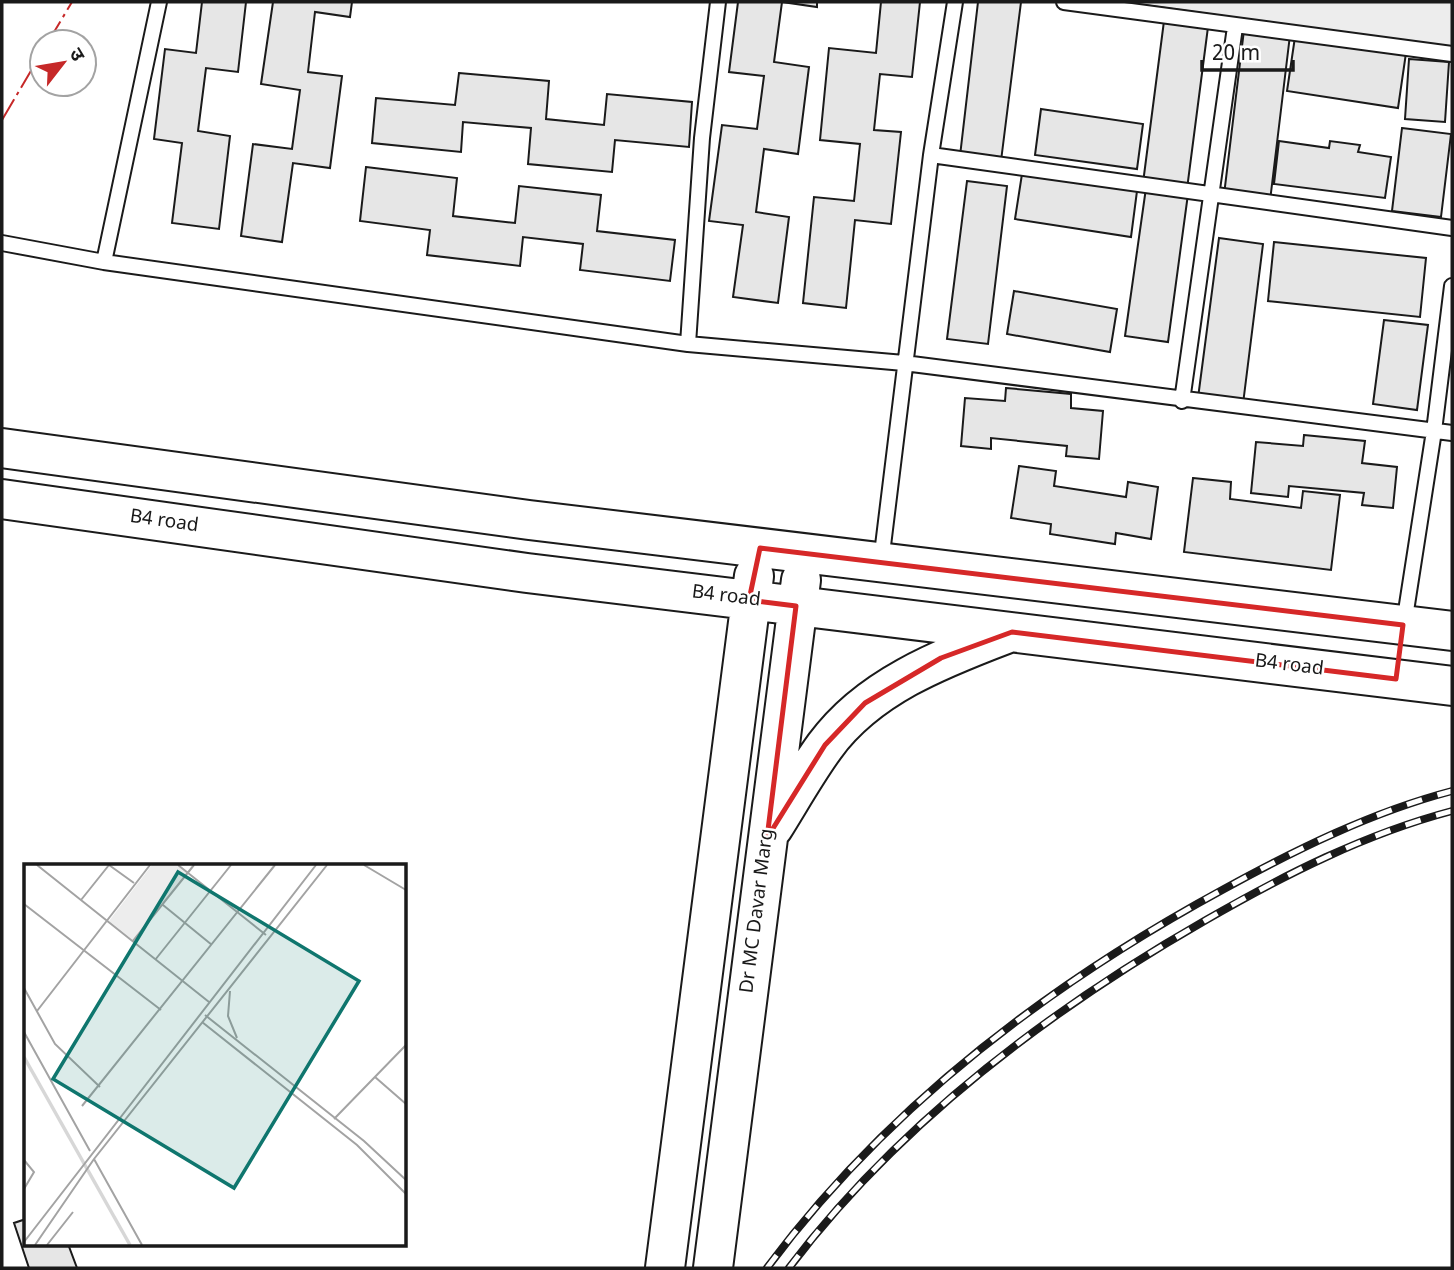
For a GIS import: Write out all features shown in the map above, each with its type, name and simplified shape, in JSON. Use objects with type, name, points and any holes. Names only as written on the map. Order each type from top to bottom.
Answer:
[{"type":"street","points":[[2,448],[530,520],[1452,631]]},
{"type":"street","name":"B4 road","points":[[2,499],[527,573],[1452,686]]},
{"type":"street","points":[[665,1268],[749,600],[760,548]]},
{"type":"street","name":"Dr MC Davar Marg","points":[[713,1268],[796,606],[807,554]]},
{"type":"street","points":[[1396,679],[1403,625]]},
{"type":"street","points":[[767,838],[825,745],[866,703],[941,658],[1012,632]]},
{"type":"lane","points":[[104,262],[159,2]]},
{"type":"lane","points":[[688,344],[702,138],[718,2]]},
{"type":"lane","points":[[881,562],[931,155],[955,2]]},
{"type":"lane","points":[[1064,2],[1452,54]]},
{"type":"lane","points":[[1182,401],[1235,27]]},
{"type":"lane","points":[[931,155],[1452,228]]},
{"type":"lane","points":[[2,243],[104,262],[688,344],[904,363],[1182,401],[1452,433]]},
{"type":"lane","points":[[1403,625],[1434,431],[1452,286]]},
{"type":"highlighted area","points":[[760,548],[1403,625],[1396,679],[1012,632],[941,658],[865,703],[825,745],[767,838],[796,606],[749,600]]},
{"type":"shaded area","points":[[1123,2],[1452,2],[1452,48]]},
{"type":"building","points":[[202,2],[246,2],[238,72],[206,68],[198,131],[230,136],[219,229],[172,223],[182,143],[154,139],[165,49],[196,53]]},
{"type":"building","points":[[273,2],[352,2],[350,17],[315,12],[308,72],[342,76],[330,168],[293,163],[282,242],[241,236],[253,144],[292,149],[300,90],[261,84]]},
{"type":"building","points":[[738,2],[782,2],[774,62],[809,67],[798,154],[764,149],[756,212],[789,217],[778,303],[733,297],[743,225],[709,221],[722,125],[757,129],[764,76],[729,72]]},
{"type":"building","points":[[782,2],[817,2],[817,7]]},
{"type":"building","points":[[881,2],[920,2],[912,77],[880,74],[874,130],[901,132],[891,224],[855,220],[846,308],[803,303],[814,197],[854,201],[860,144],[820,140],[829,48],[876,53]]},
{"type":"building","points":[[978,2],[1021,2],[1001,161],[960,156]]},
{"type":"building","points":[[1164,21],[1208,27],[1187,189],[1143,183]]},
{"type":"building","points":[[1244,30],[1290,35],[1270,201],[1224,195]]},
{"type":"building","points":[[1295,37],[1406,53],[1398,108],[1287,91]]},
{"type":"building","points":[[1409,59],[1449,62],[1445,122],[1405,119]]},
{"type":"building","points":[[459,73],[549,81],[546,119],[604,125],[607,94],[692,102],[689,147],[615,140],[612,172],[528,164],[531,128],[463,122],[461,152],[372,143],[376,98],[455,105]]},
{"type":"building","points":[[1041,109],[1143,124],[1137,169],[1035,155]]},
{"type":"building","points":[[1402,128],[1451,134],[1441,217],[1392,211]]},
{"type":"building","points":[[1279,141],[1329,148],[1330,141],[1360,145],[1358,152],[1391,157],[1385,198],[1274,184]]},
{"type":"building","points":[[366,167],[457,178],[453,216],[515,223],[519,186],[601,195],[597,231],[675,240],[670,281],[580,270],[583,244],[523,237],[520,266],[427,255],[430,230],[360,221]]},
{"type":"building","points":[[1022,174],[1137,191],[1131,237],[1015,219]]},
{"type":"building","points":[[967,181],[1007,186],[988,344],[947,339]]},
{"type":"building","points":[[1146,188],[1188,194],[1168,342],[1125,336]]},
{"type":"building","points":[[1219,238],[1263,244],[1243,404],[1198,398]]},
{"type":"building","points":[[1274,242],[1426,258],[1420,317],[1268,301]]},
{"type":"building","points":[[1014,291],[1117,309],[1110,352],[1007,334]]},
{"type":"building","points":[[1384,320],[1428,325],[1417,410],[1373,404]]},
{"type":"building","points":[[1006,388],[1071,394],[1071,408],[1103,411],[1099,459],[1066,456],[1067,446],[991,438],[991,449],[961,446],[965,398],[1005,401]]},
{"type":"building","points":[[1304,435],[1365,441],[1362,463],[1397,467],[1393,508],[1362,505],[1364,493],[1289,486],[1288,497],[1251,493],[1256,442],[1303,446]]},
{"type":"building","points":[[1019,466],[1056,471],[1054,486],[1126,497],[1128,482],[1158,487],[1151,539],[1116,533],[1115,544],[1050,534],[1051,524],[1011,518]]},
{"type":"building","points":[[1193,478],[1231,482],[1230,499],[1301,508],[1303,491],[1340,495],[1331,570],[1184,552]]},
{"type":"building","points":[[24,1220],[24,1246],[69,1246],[77,1268],[29,1268],[14,1223]]},
{"type":"railway","points":[[767,1268],[814,1210],[864,1155],[974,1054],[1034,1008],[1159,926],[1251,874],[1364,821],[1452,791]]},
{"type":"railway","points":[[789,1268],[832,1215],[878,1165],[928,1118],[980,1073],[1090,992],[1265,887],[1356,844],[1452,811]]},
{"type":"power","points":[[56,28],[72,2]]},
{"type":"power","points":[[2,120],[28,76]]}]
